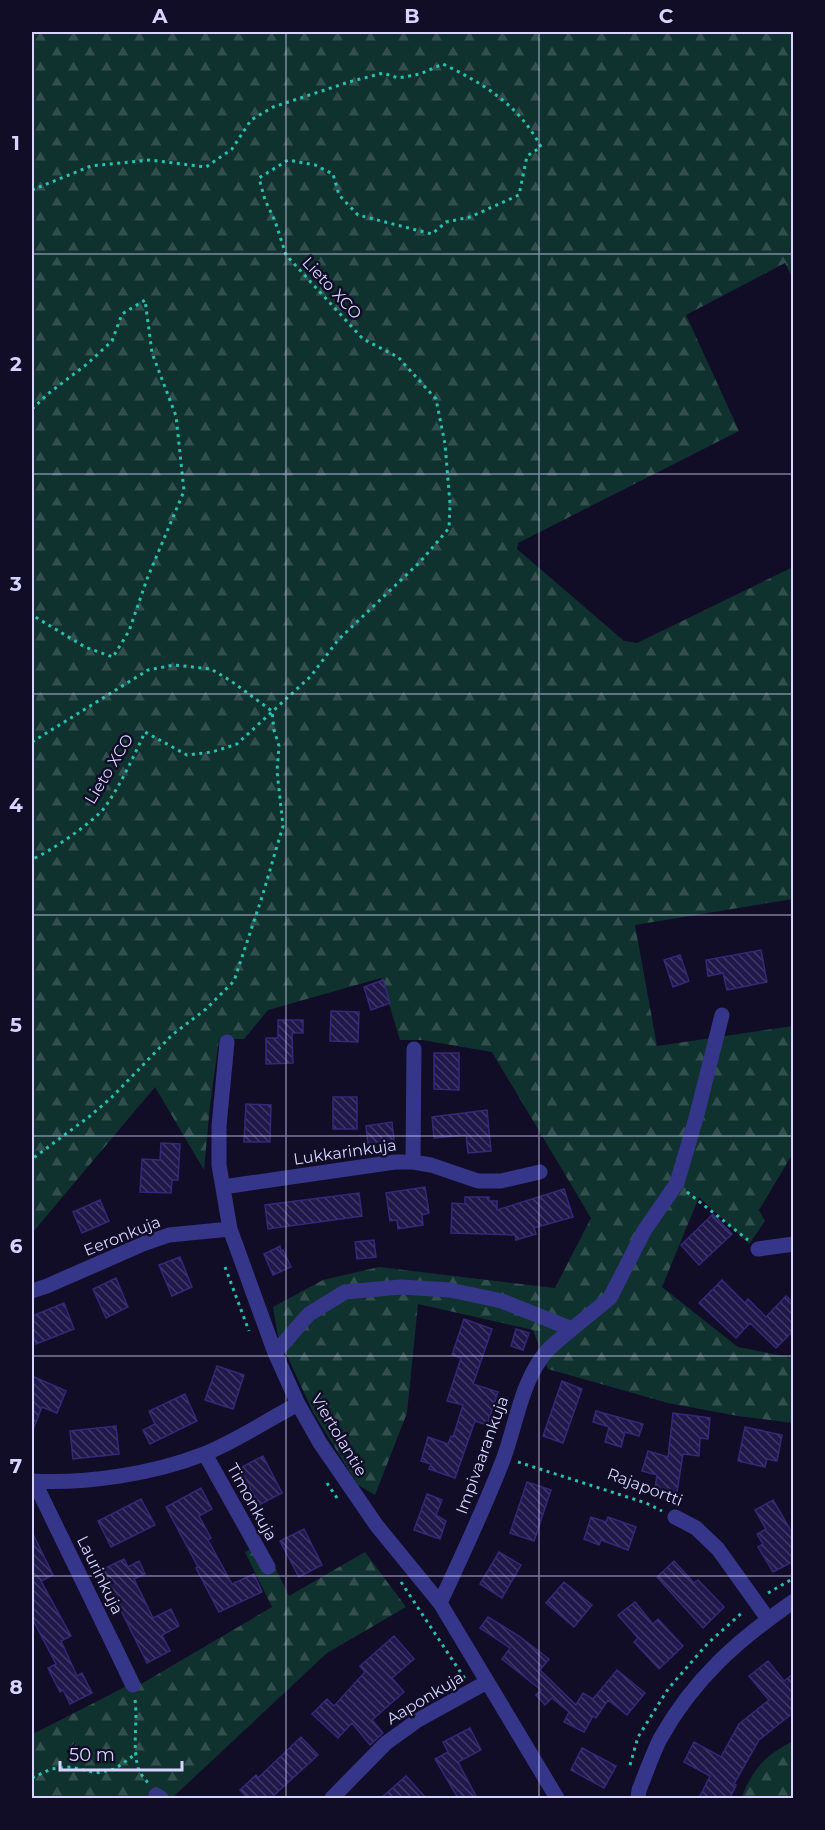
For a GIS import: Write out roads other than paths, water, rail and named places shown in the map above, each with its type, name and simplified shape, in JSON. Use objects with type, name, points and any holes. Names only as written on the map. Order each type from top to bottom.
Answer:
[{"type":"street","name":"Impivaarankuja","points":[[440,1603],[504,1458],[524,1391],[532,1373],[543,1355],[610,1298],[644,1231],[676,1183],[696,1118],[722,1015]]},
{"type":"street","name":"Viertolantie","points":[[227,1042],[219,1126],[219,1165],[230,1229],[275,1353],[298,1404],[320,1443],[377,1526],[440,1603],[557,1798]]},
{"type":"street","points":[[413,1161],[414,1049]]},
{"type":"street","name":"Lukkarinkuja","points":[[223,1187],[413,1161],[478,1181],[501,1181],[540,1172]]},
{"type":"street","name":"Eeronkuja","points":[[32,1291],[169,1235],[230,1229]]},
{"type":"street","points":[[758,1249],[794,1244]]},
{"type":"street","points":[[275,1353],[309,1314],[345,1292],[401,1287],[450,1290],[502,1300],[572,1329]]},
{"type":"street","points":[[33,1481],[115,1476],[166,1467],[205,1454],[298,1404]]},
{"type":"street","name":"Timonkuja","points":[[205,1454],[268,1568]]},
{"type":"street","name":"Laurinkuja","points":[[33,1481],[133,1685]]},
{"type":"street","name":"Rajaportti","points":[[675,1517],[696,1528],[718,1549],[768,1619]]},
{"type":"street","points":[[638,1798],[639,1790],[660,1740],[690,1692],[728,1651],[794,1601]]},
{"type":"street","name":"Aaponkuja","points":[[332,1798],[386,1743],[418,1720],[487,1682]]}]
